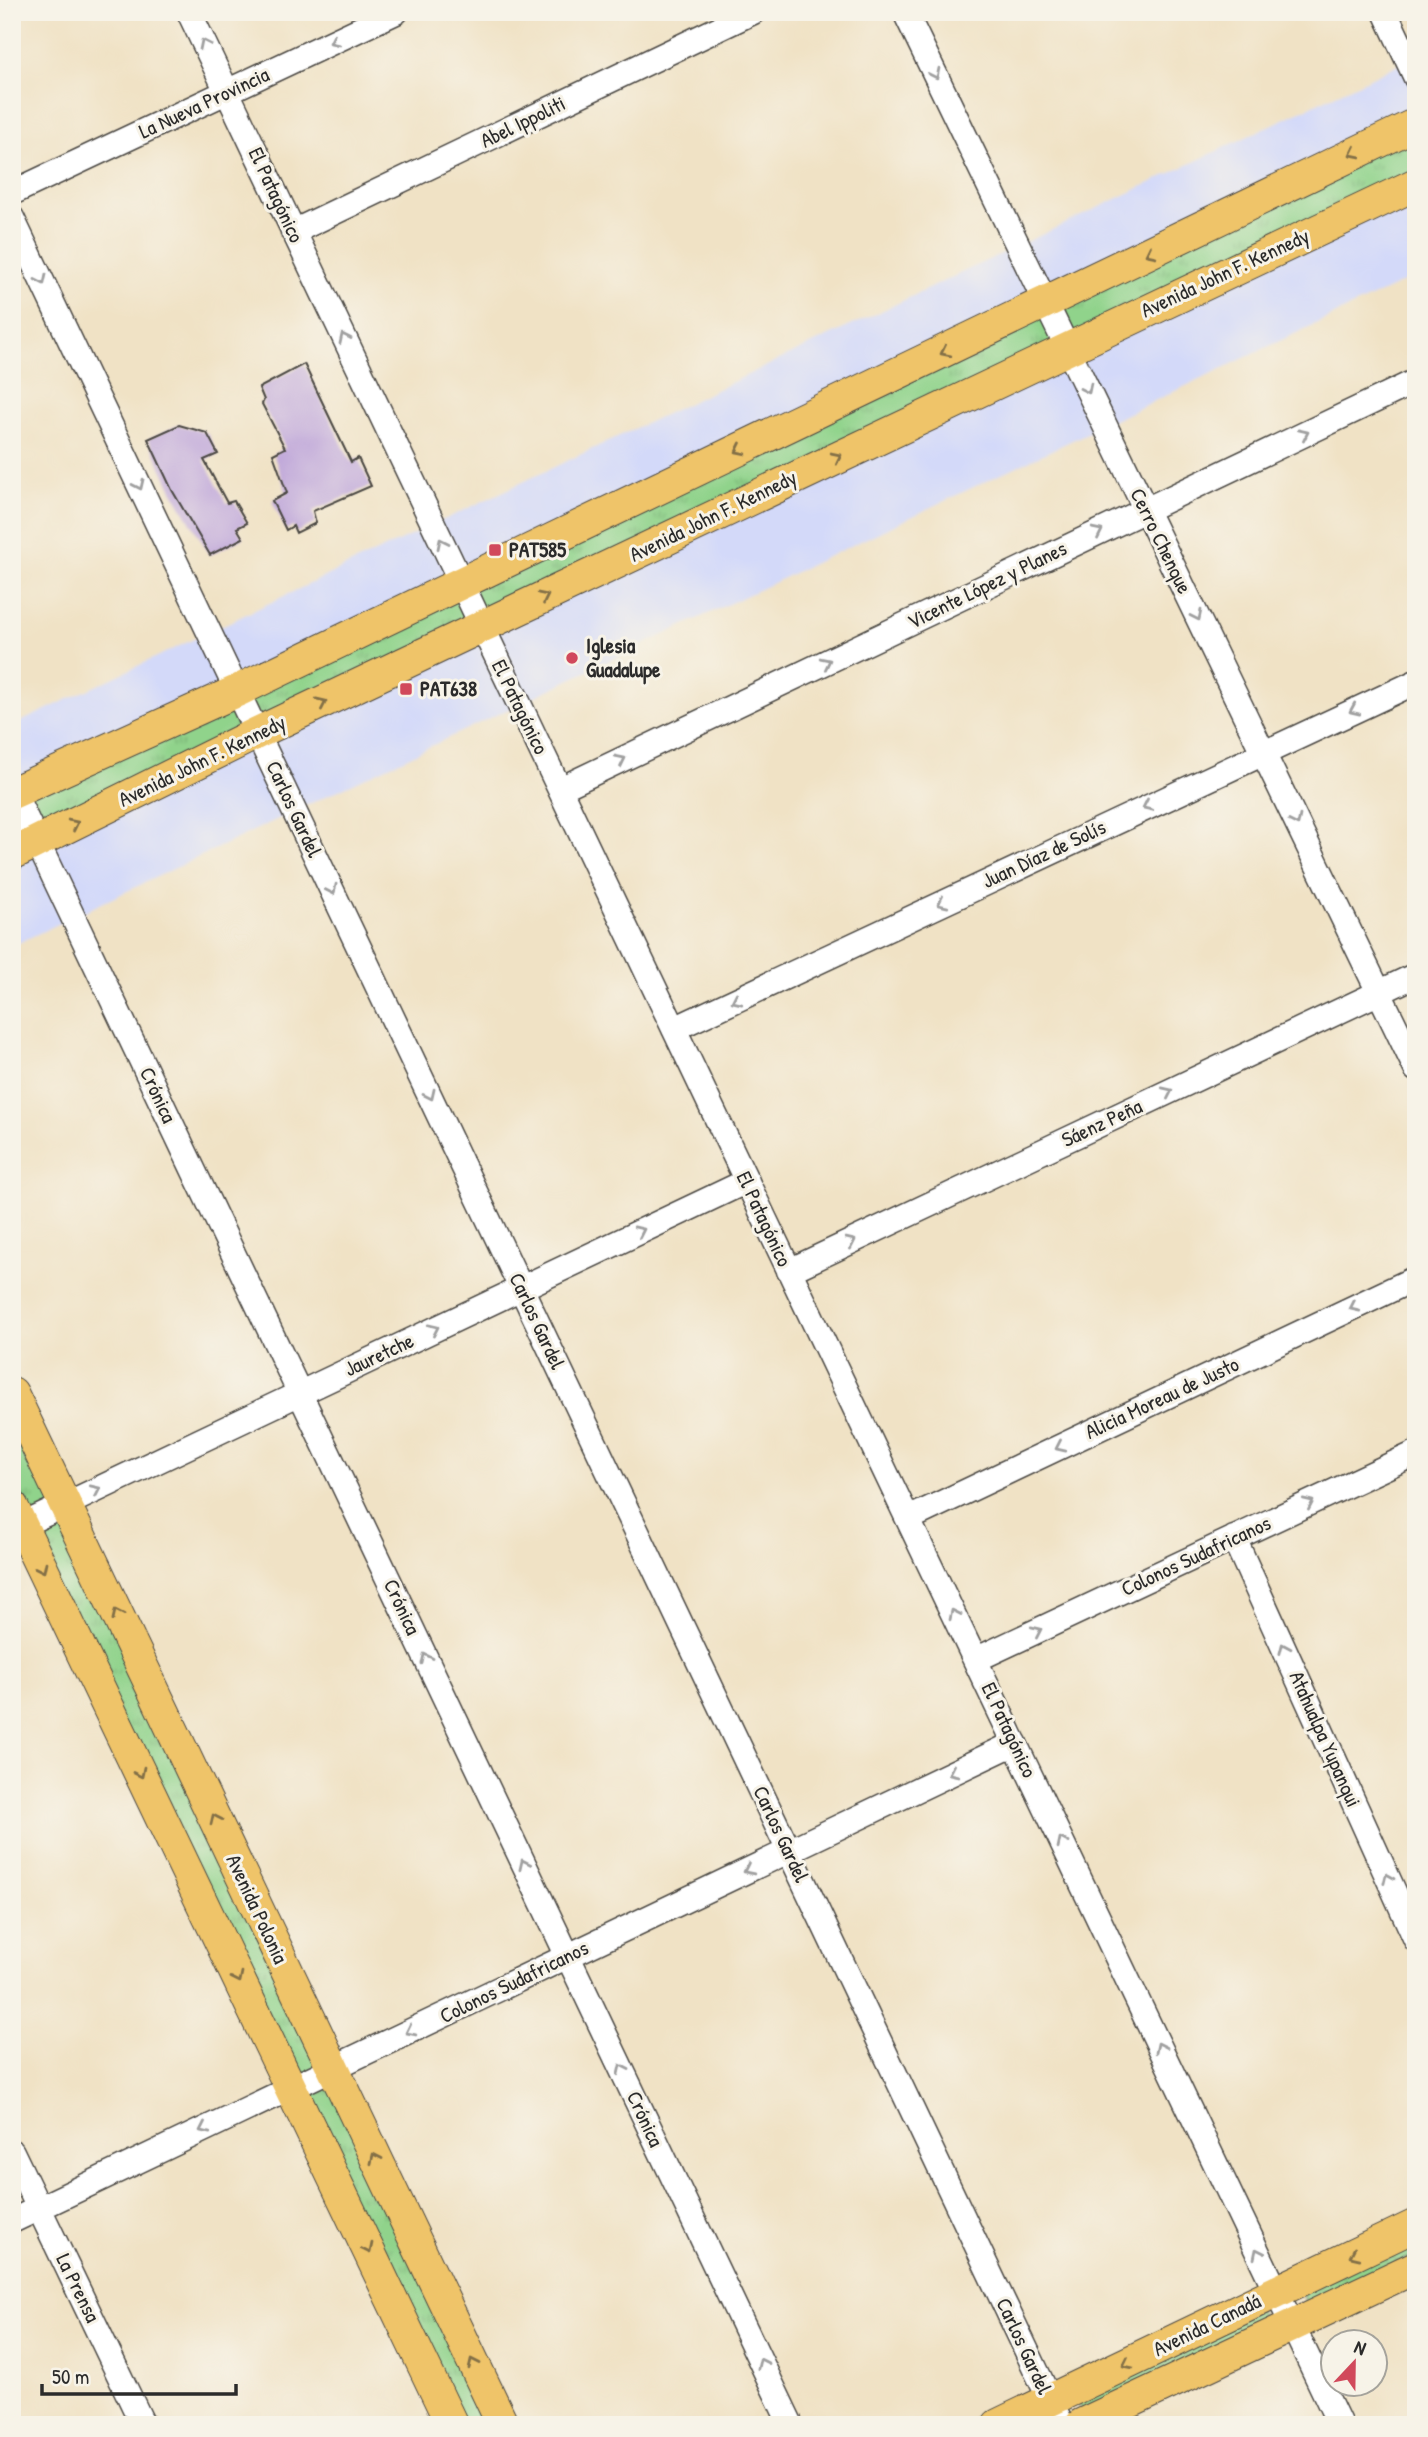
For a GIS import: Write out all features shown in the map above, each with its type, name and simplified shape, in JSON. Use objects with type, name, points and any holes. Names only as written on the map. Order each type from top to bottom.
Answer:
[{"type":"main road","points":[[13,791],[237,691],[1416,124]]},
{"type":"main road","name":"Avenida John F. Kennedy","points":[[25,848],[257,733],[1416,184]]},
{"type":"main road","name":"Avenida Polonia","points":[[12,1393],[503,2425]]},
{"type":"main road","points":[[15,1520],[452,2425]]},
{"type":"main road","name":"Avenida Canadá","points":[[998,2425],[1056,2413],[1277,2292],[1416,2225]]},
{"type":"main road","name":"Avenida Canadá","points":[[1081,2425],[1416,2267]]},
{"type":"street","name":"El Patagónico","points":[[189,12],[1340,2425]]},
{"type":"street","name":"La Nueva Provincia","points":[[12,193],[396,12]]},
{"type":"street","name":"Abel Ippoliti","points":[[293,232],[753,12]]},
{"type":"street","name":"Cerro Chenque","points":[[905,12],[1416,1069]]},
{"type":"street","points":[[1385,12],[1416,78]]},
{"type":"street","name":"Carlos Gardel","points":[[12,218],[1056,2413]]},
{"type":"street","name":"Vicente López y Planes","points":[[560,789],[1416,382]]},
{"type":"street","name":"Juan Díaz de Solís","points":[[674,1030],[1263,751],[1416,682]]},
{"type":"street","name":"Crónica","points":[[13,791],[25,848],[300,1393],[791,2425]]},
{"type":"street","name":"Sáenz Peña","points":[[789,1271],[1416,975]]},
{"type":"street","name":"Jauretche","points":[[15,1520],[65,1504],[747,1181]]},
{"type":"street","name":"Alicia Moreau de Justo","points":[[908,1519],[1416,1278]]},
{"type":"street","name":"Colonos Sudafricanos","points":[[975,1660],[1416,1453]]},
{"type":"street","name":"Atahualpa Yupanqui","points":[[1234,1538],[1416,1940]]},
{"type":"street","name":"Colonos Sudafricanos","points":[[12,2221],[1015,1743]]},
{"type":"street","name":"La Prensa","points":[[12,2152],[143,2425]]},
{"type":"shaded area","points":[[1416,56],[1416,276],[12,946],[12,726]]},
{"type":"green space","points":[[1416,124],[1416,184],[12,854],[12,793]]},
{"type":"green space","points":[[12,1393],[503,2425],[452,2425],[12,1506]]},
{"type":"green space","points":[[1416,2236],[1416,2254],[1307,2305],[1301,2292]]},
{"type":"green space","points":[[1258,2309],[1267,2327],[1084,2413],[1075,2399]]},
{"type":"building","points":[[304,364],[351,462],[358,458],[371,486],[313,511],[316,523],[296,533],[293,526],[286,530],[272,501],[287,493],[273,454],[285,448],[262,404],[264,400],[259,388]]},
{"type":"building","points":[[179,425],[207,433],[218,454],[204,460],[227,503],[234,501],[247,523],[237,528],[243,538],[210,555],[172,490],[148,439]]},
{"type":"place","name":"PAT585","points":[[495,550]]},
{"type":"place","name":"Iglesia Guadalupe","points":[[572,658]]},
{"type":"place","name":"PAT638","points":[[406,689]]}]
